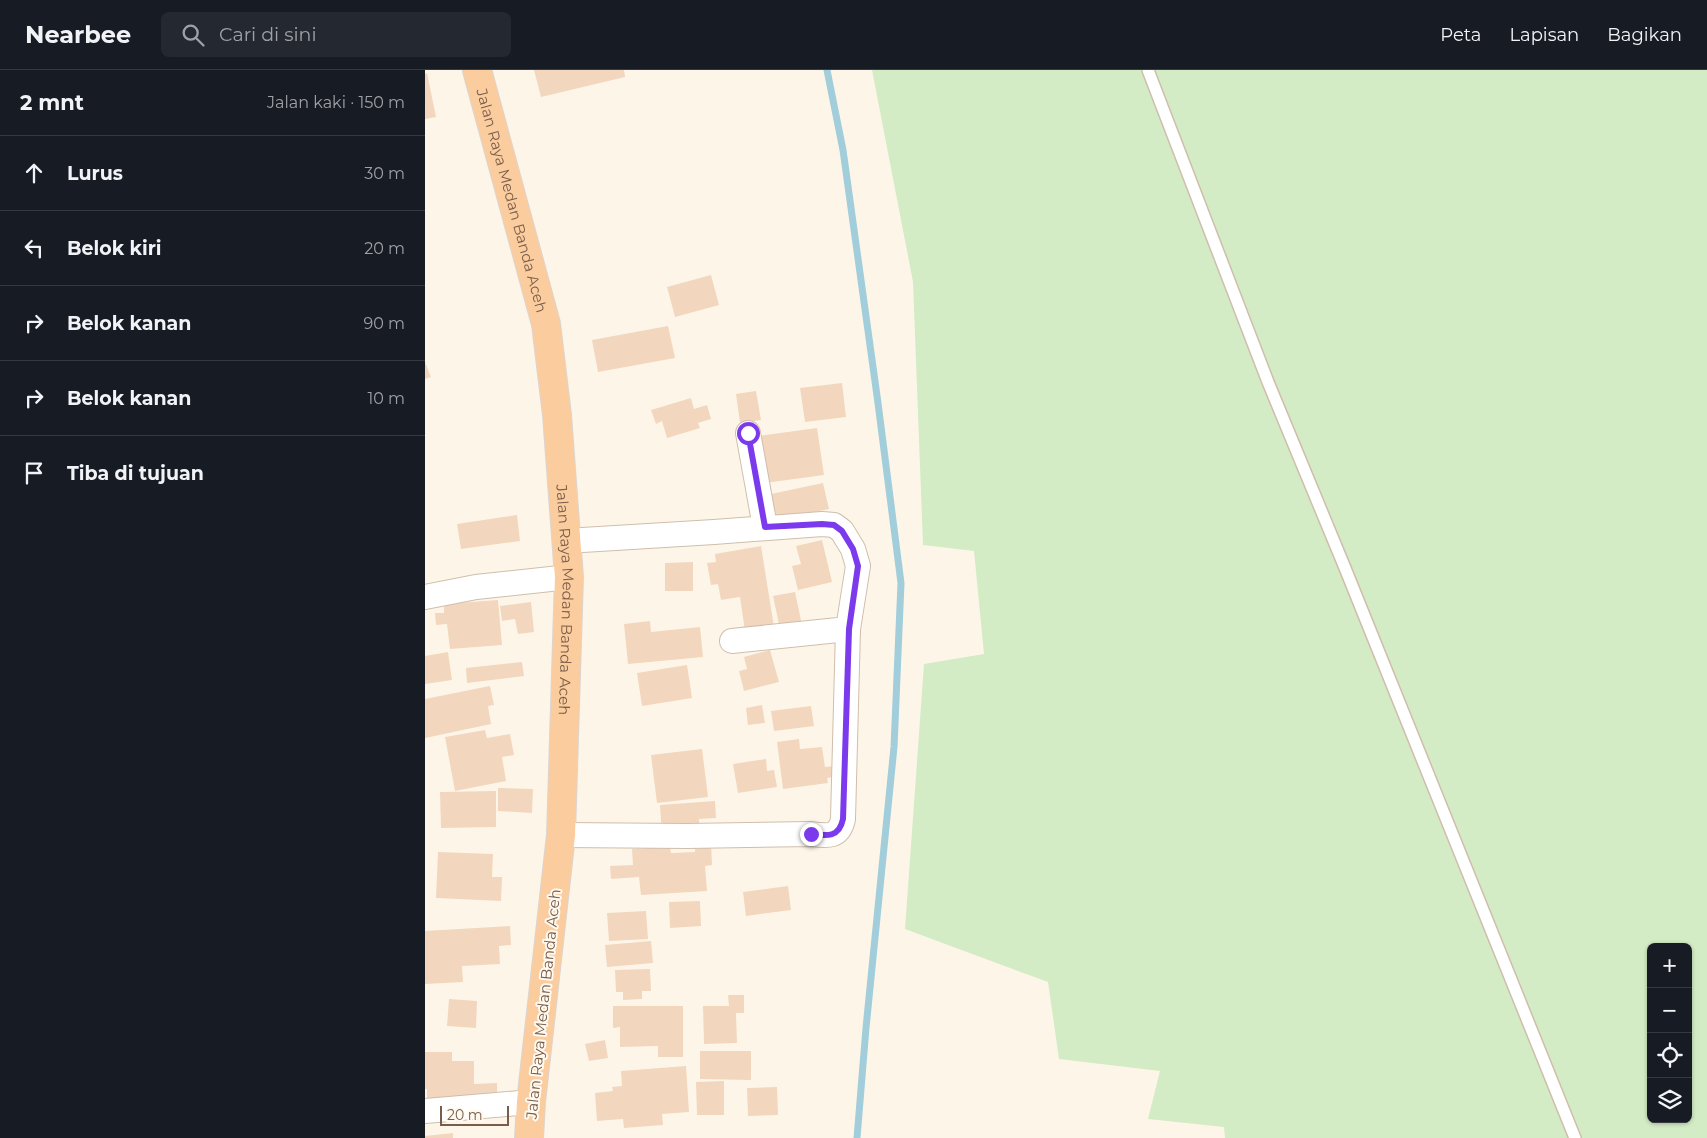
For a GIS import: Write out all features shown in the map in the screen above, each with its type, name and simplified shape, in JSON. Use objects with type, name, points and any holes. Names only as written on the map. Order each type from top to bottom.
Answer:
[{"type":"highway","name":"Jalan Raya Medan Banda Aceh","points":[[477,70],[546,324],[557,414],[569,578],[561,835],[531,1102],[529,1138]]},
{"type":"street","points":[[748,433],[765,527]]},
{"type":"street","points":[[561,835],[687,836],[811,834],[826,836],[836,832],[841,827],[843,819],[849,629],[858,566],[853,549],[842,531],[834,525],[765,527],[714,532],[566,540]]},
{"type":"street","points":[[425,598],[476,587],[569,578]]},
{"type":"street","points":[[732,641],[849,629]]},
{"type":"street","points":[[425,1111],[531,1102]]},
{"type":"lane","points":[[1148,70],[1268,382],[1575,1138]]},
{"type":"green space","points":[[872,70],[1707,70],[1707,1138],[1225,1138],[1224,1127],[1148,1119],[1160,1071],[1059,1059],[1048,982],[905,929],[924,664],[984,654],[974,551],[923,545],[913,282]]},
{"type":"building","points":[[534,70],[624,70],[625,77],[541,97]]},
{"type":"building","points":[[427,73],[436,117],[425,119],[425,74]]},
{"type":"building","points":[[711,275],[719,305],[675,317],[667,287]]},
{"type":"building","points":[[668,326],[675,358],[598,372],[592,340]]},
{"type":"building","points":[[425,362],[431,377],[425,379]]},
{"type":"building","points":[[842,383],[846,417],[805,422],[800,388]]},
{"type":"building","points":[[756,391],[761,420],[740,423],[736,394]]},
{"type":"building","points":[[691,398],[694,409],[707,405],[711,419],[698,423],[700,428],[667,438],[662,421],[656,424],[651,410]]},
{"type":"building","points":[[817,428],[824,475],[765,483],[758,436]]},
{"type":"building","points":[[823,483],[829,509],[777,520],[771,494]]},
{"type":"building","points":[[517,515],[520,541],[461,549],[457,524]]},
{"type":"building","points":[[822,540],[832,582],[798,590],[792,566],[801,564],[796,546]]},
{"type":"building","points":[[761,546],[774,627],[745,631],[740,597],[721,600],[718,584],[711,585],[707,563],[716,562],[715,554]]},
{"type":"building","points":[[693,562],[693,591],[665,591],[665,563]]},
{"type":"building","points":[[795,592],[802,625],[780,629],[773,596]]},
{"type":"building","points":[[498,600],[502,645],[450,649],[447,624],[436,625],[435,613],[444,613],[444,604]]},
{"type":"building","points":[[531,602],[534,632],[518,634],[515,619],[502,621],[500,606]]},
{"type":"building","points":[[650,621],[651,632],[700,627],[703,657],[628,664],[624,624]]},
{"type":"building","points":[[770,650],[779,682],[744,691],[739,671],[747,669],[744,657]]},
{"type":"building","points":[[448,652],[452,680],[425,684],[425,656]]},
{"type":"building","points":[[522,662],[524,676],[467,683],[466,668]]},
{"type":"building","points":[[687,665],[692,698],[642,706],[637,673]]},
{"type":"building","points":[[490,686],[494,705],[488,706],[491,724],[425,738],[425,699]]},
{"type":"building","points":[[762,705],[765,723],[748,725],[746,708]]},
{"type":"building","points":[[811,706],[814,726],[774,731],[771,711]]},
{"type":"building","points":[[485,730],[487,738],[510,734],[514,755],[502,757],[506,781],[455,791],[445,737]]},
{"type":"building","points":[[799,739],[800,749],[822,747],[825,767],[843,765],[844,775],[827,778],[828,783],[783,789],[777,742]]},
{"type":"building","points":[[702,749],[708,797],[657,803],[651,755]]},
{"type":"building","points":[[766,759],[767,771],[774,770],[777,787],[738,793],[733,764]]},
{"type":"building","points":[[498,788],[533,789],[532,813],[498,811]]},
{"type":"building","points":[[496,791],[496,827],[441,828],[440,792]]},
{"type":"building","points":[[715,801],[716,818],[699,819],[700,832],[662,835],[660,805]]},
{"type":"building","points":[[695,843],[711,843],[712,865],[705,866],[707,891],[641,895],[639,877],[611,879],[610,866],[633,865],[632,849],[670,847],[671,853],[695,852]]},
{"type":"building","points":[[438,852],[493,854],[492,877],[502,877],[501,901],[436,898]]},
{"type":"building","points":[[788,886],[791,910],[746,916],[743,892]]},
{"type":"building","points":[[700,901],[701,926],[670,928],[669,902]]},
{"type":"building","points":[[646,911],[648,939],[609,941],[607,913]]},
{"type":"building","points":[[510,926],[511,945],[499,946],[500,964],[462,966],[463,982],[425,984],[425,931]]},
{"type":"building","points":[[651,941],[653,963],[607,967],[605,945]]},
{"type":"building","points":[[650,969],[651,991],[642,991],[642,999],[623,1000],[623,992],[616,992],[615,970]]},
{"type":"building","points":[[728,995],[744,995],[744,1013],[736,1013],[737,1043],[704,1044],[703,1006],[729,1006]]},
{"type":"building","points":[[449,999],[477,1001],[476,1028],[447,1026]]},
{"type":"building","points":[[613,1006],[683,1006],[683,1057],[658,1057],[658,1046],[620,1047],[620,1027],[613,1028]]},
{"type":"building","points":[[605,1040],[608,1058],[589,1061],[585,1044]]},
{"type":"building","points":[[700,1051],[751,1051],[751,1080],[700,1079]]},
{"type":"building","points":[[425,1052],[452,1052],[452,1061],[474,1061],[474,1084],[497,1083],[497,1101],[427,1102]]},
{"type":"building","points":[[686,1066],[689,1112],[662,1114],[663,1125],[624,1128],[623,1119],[597,1121],[595,1093],[613,1091],[612,1087],[622,1086],[621,1071]]},
{"type":"building","points":[[724,1081],[724,1115],[697,1115],[696,1082]]},
{"type":"building","points":[[777,1087],[778,1115],[748,1116],[747,1088]]},
{"type":"building","points":[[453,1133],[453,1138],[425,1138],[425,1136]]},
{"type":"waterway","points":[[827,70],[843,150],[901,583],[894,747],[857,1138]]},
{"type":"route","points":[[748,433],[765,527],[834,525],[842,531],[853,549],[858,566],[849,629],[843,819],[841,827],[836,832],[826,836],[811,834]]}]
